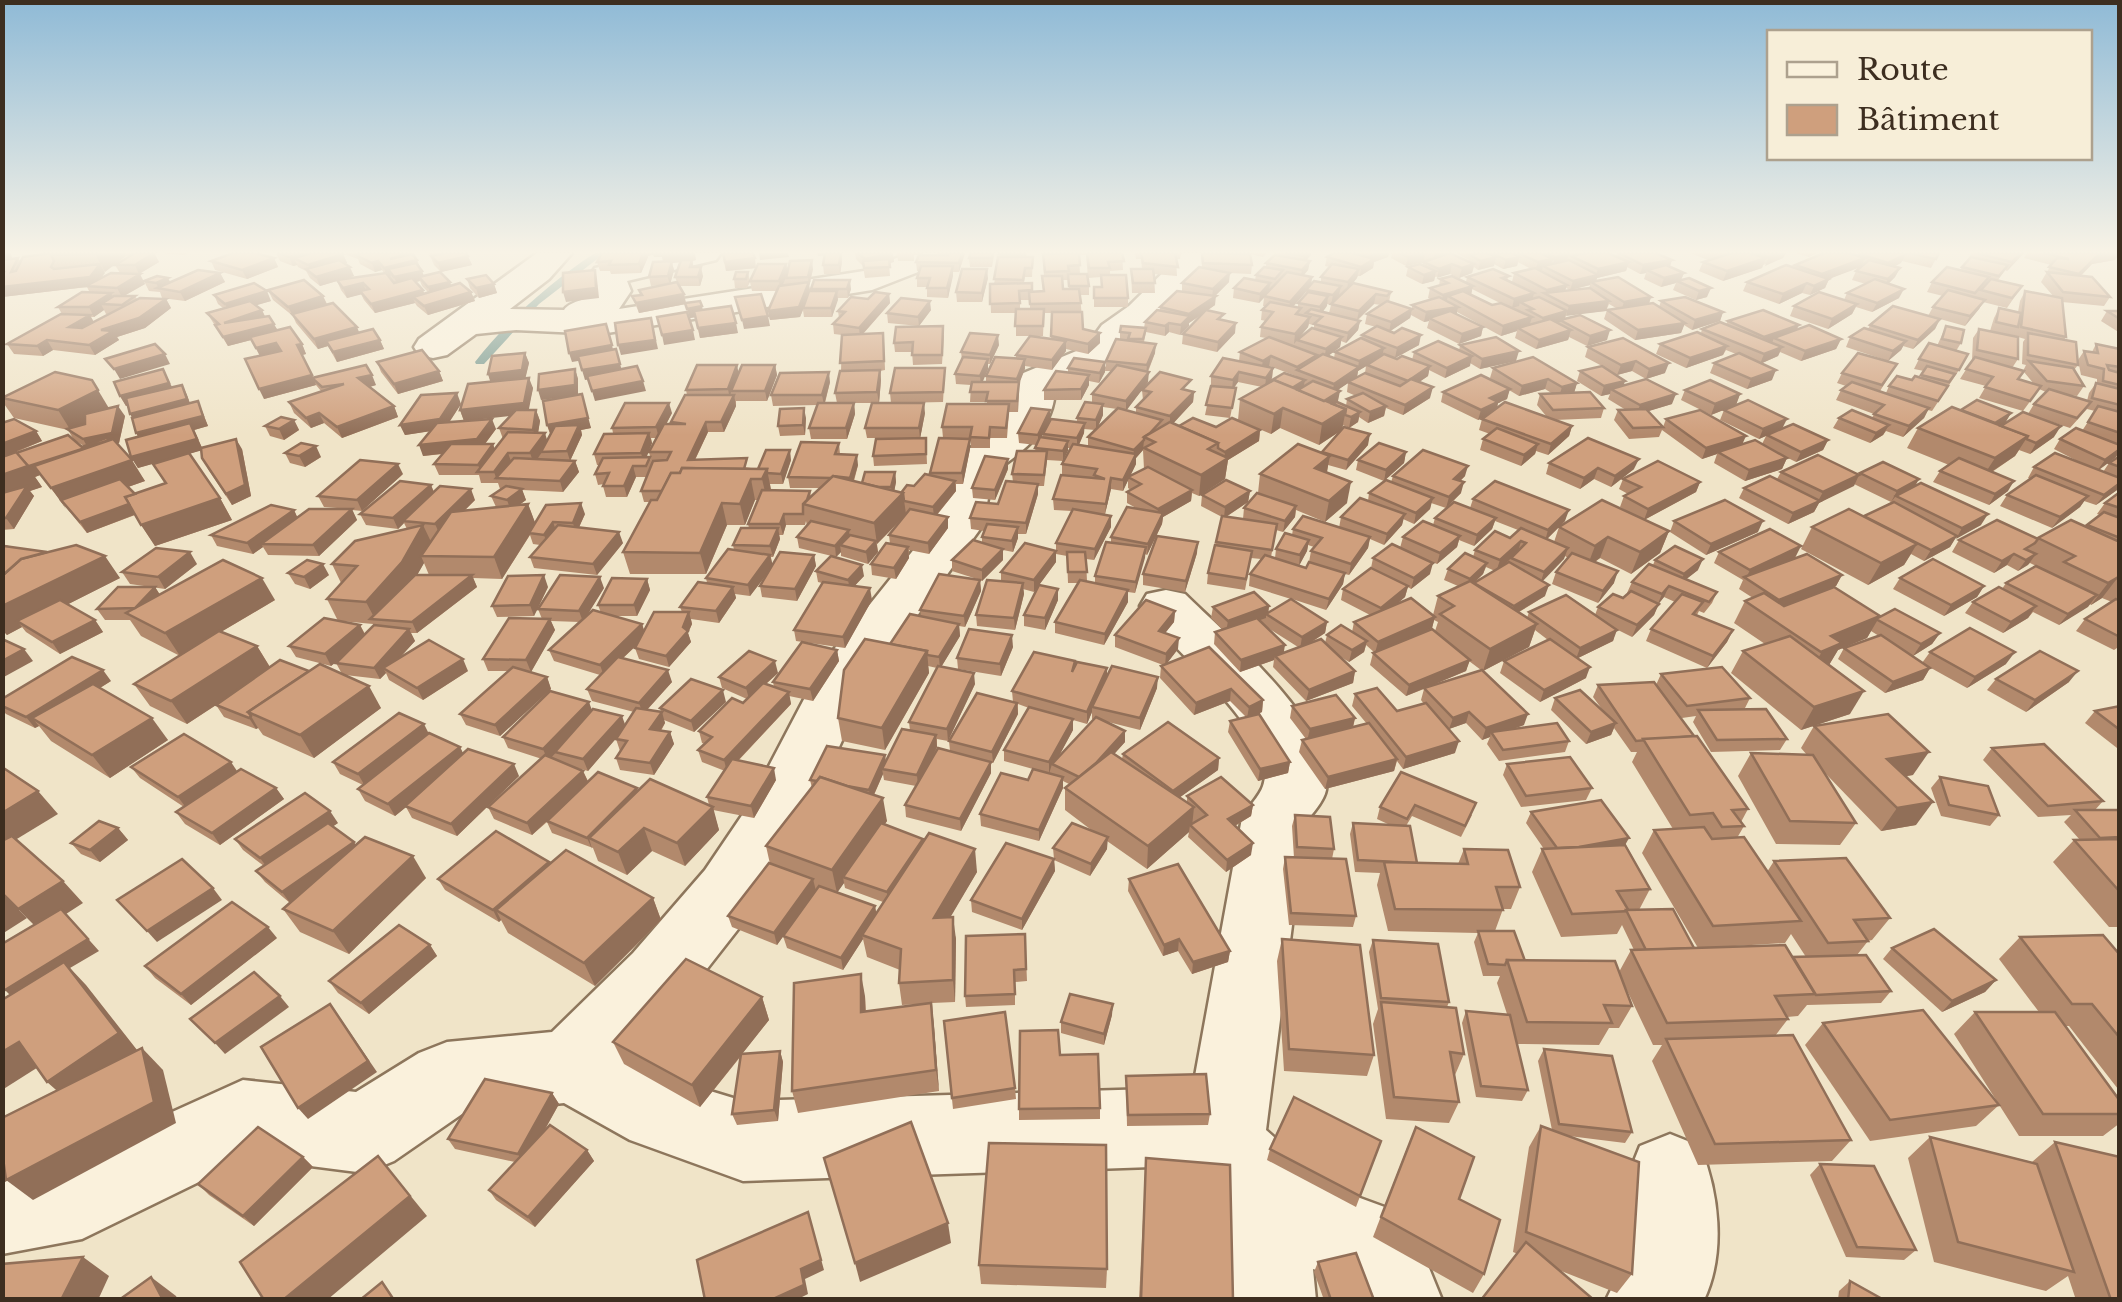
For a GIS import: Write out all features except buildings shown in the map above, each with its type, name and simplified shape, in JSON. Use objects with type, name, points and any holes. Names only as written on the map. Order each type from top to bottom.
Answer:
[{"type":"street","points":[[434,347],[481,314]]},
{"type":"street","points":[[583,314],[586,320]]},
{"type":"street","points":[[469,323],[601,323],[659,314]]},
{"type":"street","points":[[570,1066],[659,975],[730,890],[772,823],[843,676],[960,525],[964,486],[973,465],[1010,444],[1034,406],[1035,383],[1100,354],[1115,333],[1142,314]]},
{"type":"street","points":[[1166,606],[1268,710],[1292,754],[1295,790],[1274,818],[1242,1164],[1271,1300]]},
{"type":"street","points":[[2,1211],[82,1198],[243,1118],[365,1133],[447,1079],[570,1066],[658,1112],[743,1140],[1152,1128],[1242,1164],[1305,1223],[1358,1240],[1397,1300]]},
{"type":"street","points":[[1651,1300],[1674,1266],[1670,1176]]},
{"type":"waterway","points":[[480,362],[525,314]]}]
